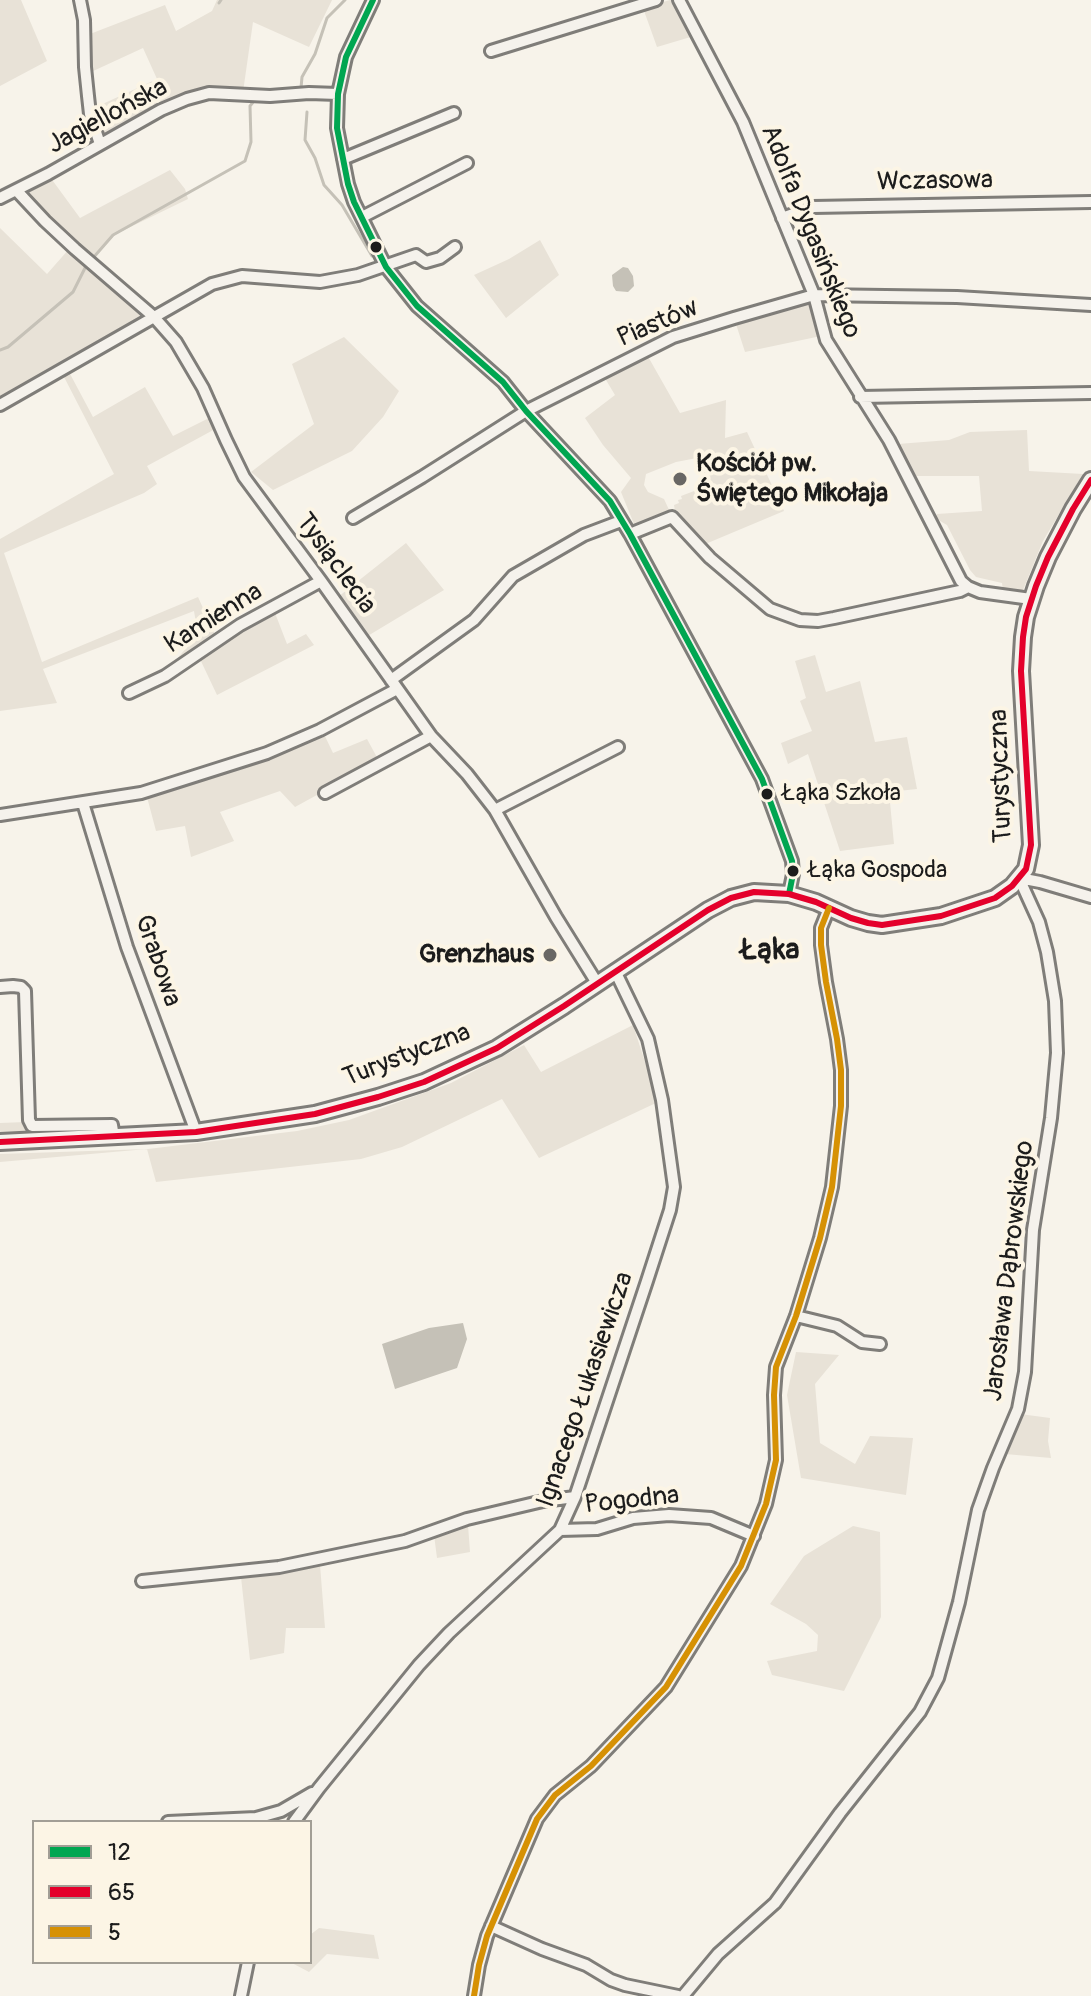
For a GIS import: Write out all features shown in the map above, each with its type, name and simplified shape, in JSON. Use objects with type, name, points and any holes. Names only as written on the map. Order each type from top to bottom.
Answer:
[{"type":"main road","name":"Turystyczna","points":[[0,1142],[196,1132],[315,1114],[424,1082],[497,1048],[708,910],[731,898],[754,892],[789,894],[868,923],[897,924],[941,916],[995,898],[1026,869],[1031,845],[1021,671],[1031,599],[1056,541],[1091,480]]},
{"type":"street","points":[[80,0],[90,114],[100,144]]},
{"type":"street","points":[[373,0],[346,57],[338,94],[337,128],[343,159],[351,193],[362,217],[386,267],[417,306],[503,382],[610,501],[762,779],[792,861],[789,894]]},
{"type":"street","points":[[491,51],[656,0]]},
{"type":"street","name":"Adolfa Dygasińskiego","points":[[679,0],[743,122],[814,295],[826,340],[889,440],[961,581],[968,587]]},
{"type":"street","name":"Jagiellońska","points":[[0,198],[161,110],[209,93],[270,96],[338,94]]},
{"type":"street","points":[[343,159],[454,113]]},
{"type":"street","points":[[362,217],[467,163]]},
{"type":"street","name":"Tysiąclecia","points":[[17,191],[75,249],[154,317],[176,342],[203,388],[244,477],[431,736],[495,810],[597,983]]},
{"type":"street","name":"Wczasowa","points":[[782,218],[813,207],[1091,202]]},
{"type":"street","points":[[0,405],[212,284],[242,276],[320,282],[358,275],[416,255],[426,262],[440,258],[455,247]]},
{"type":"street","points":[[814,295],[957,297],[1091,305]]},
{"type":"street","name":"Piastów","points":[[353,518],[526,411],[673,337],[814,295]]},
{"type":"street","points":[[860,397],[1091,393]]},
{"type":"street","points":[[630,534],[672,517],[710,558],[770,609],[800,620],[834,618],[968,587],[980,592],[1031,599]]},
{"type":"street","points":[[0,815],[141,793],[267,753],[320,730],[394,685],[474,620],[513,576],[584,535],[621,521]]},
{"type":"street","name":"Kamienna","points":[[129,693],[165,676],[240,625],[321,581]]},
{"type":"street","points":[[325,793],[431,736]]},
{"type":"street","points":[[495,810],[618,747]]},
{"type":"street","name":"Grabowa","points":[[83,803],[127,947],[196,1132]]},
{"type":"street","points":[[1019,878],[1091,897]]},
{"type":"street","name":"Jarosława Dąbrowskiego","points":[[680,1996],[718,1954],[775,1903],[840,1813],[920,1712],[938,1678],[959,1602],[978,1510],[1018,1409],[1025,1372],[1033,1230],[1051,1118],[1057,1053],[1055,1001],[1039,922],[1019,878]]},
{"type":"street","points":[[474,1996],[479,1965],[491,1926],[537,1819],[555,1795],[591,1766],[666,1687],[741,1566],[766,1504],[776,1460],[776,1367],[796,1316],[820,1238],[832,1187],[841,1106],[841,1070],[821,945],[821,928],[829,908]]},
{"type":"street","name":"Ignacego Łukasiewicza","points":[[295,1820],[419,1665],[560,1530],[575,1497],[651,1270],[674,1187],[662,1100],[648,1039],[614,971]]},
{"type":"street","points":[[0,987],[21,987],[25,991],[29,1120],[32,1126],[112,1125],[114,1137]]},
{"type":"street","points":[[796,1316],[837,1326],[862,1342],[880,1344]]},
{"type":"street","points":[[142,1581],[294,1564],[405,1541],[467,1519],[513,1508],[575,1497]]},
{"type":"street","name":"Pogodna","points":[[560,1530],[597,1529],[633,1518],[669,1515],[711,1518],[754,1536]]},
{"type":"street","name":"Ignacego Łukasiewicza","points":[[212,1820],[256,1818],[281,1811],[319,1788]]},
{"type":"street","points":[[491,1926],[586,1965],[611,1980],[680,1996]]},
{"type":"street","points":[[241,1996],[248,1964]]},
{"type":"shaded area","points":[[0,0],[21,0],[47,61],[0,86]]},
{"type":"shaded area","points":[[217,0],[332,0],[309,47],[253,22],[243,92],[207,90],[102,140],[96,107],[157,79],[143,48],[91,72],[90,34],[165,5],[176,31],[212,11]]},
{"type":"shaded area","points":[[676,0],[694,36],[657,47],[643,8]]},
{"type":"shaded area","points":[[170,170],[185,189],[188,199],[116,234],[93,259],[48,217],[27,190],[50,177],[80,218]]},
{"type":"shaded area","points":[[0,228],[47,274],[69,249],[144,316],[143,320],[0,400]]},
{"type":"shaded area","points":[[540,240],[559,275],[506,318],[474,275]]},
{"type":"shaded area","points":[[623,267],[628,268],[633,276],[634,286],[628,292],[616,291],[613,286],[612,275]]},
{"type":"shaded area","points":[[809,303],[821,336],[745,352],[735,321],[783,306]]},
{"type":"shaded area","points":[[344,337],[399,391],[383,417],[352,451],[273,490],[251,472],[314,424],[292,364]]},
{"type":"shaded area","points":[[646,353],[680,413],[726,400],[725,438],[747,432],[784,511],[703,545],[672,514],[634,524],[621,492],[631,478],[585,418],[615,395],[603,375]],"holes":[[[697,458],[706,484],[681,496],[679,503],[674,505],[675,511],[670,512],[664,499],[648,492],[644,485],[646,474],[676,462]]]},
{"type":"shaded area","points":[[69,372],[93,417],[145,387],[173,436],[213,416],[217,428],[147,466],[157,484],[144,493],[4,553],[42,662],[198,597],[218,641],[275,613],[287,644],[306,634],[314,645],[217,695],[199,657],[165,672],[198,635],[194,611],[43,669],[57,703],[0,711],[0,539],[114,474],[63,375]]},
{"type":"shaded area","points":[[1027,430],[1029,471],[1083,474],[1043,541],[1023,590],[1003,591],[1002,583],[976,577],[947,525],[935,518],[937,514],[982,511],[979,476],[916,476],[898,444],[949,440],[970,432]]},
{"type":"shaded area","points":[[406,543],[444,590],[366,637],[338,597]]},
{"type":"shaded area","points":[[815,655],[826,692],[860,681],[875,742],[907,737],[917,789],[889,792],[894,844],[840,851],[808,754],[788,764],[781,743],[812,731],[800,701],[806,698],[795,661]]},
{"type":"shaded area","points":[[323,732],[333,753],[367,739],[379,761],[295,807],[280,791],[220,812],[234,841],[191,857],[185,826],[156,831],[147,797],[266,759]]},
{"type":"shaded area","points":[[633,1025],[658,1102],[539,1158],[502,1099],[402,1147],[361,1159],[156,1182],[147,1149],[297,1131],[349,1120],[451,1083],[524,1045],[541,1072]]},
{"type":"shaded area","points":[[26,1122],[96,1131],[0,1135],[0,1123]]},
{"type":"shaded area","points":[[146,1149],[0,1162],[0,1154]]},
{"type":"shaded area","points":[[463,1323],[467,1339],[457,1368],[395,1389],[382,1344],[429,1328]]},
{"type":"shaded area","points":[[796,1352],[839,1355],[815,1384],[820,1443],[855,1464],[870,1436],[913,1438],[906,1495],[801,1478],[787,1395]]},
{"type":"shaded area","points":[[1020,1414],[1050,1418],[1048,1441],[1051,1458],[1005,1454]]},
{"type":"shaded area","points":[[468,1525],[470,1552],[437,1558],[434,1535]]},
{"type":"shaded area","points":[[853,1526],[880,1532],[881,1617],[844,1691],[772,1675],[767,1661],[817,1651],[818,1635],[806,1624],[770,1604],[804,1556]]},
{"type":"shaded area","points":[[320,1565],[325,1628],[286,1628],[284,1653],[250,1660],[241,1577]]},
{"type":"shaded area","points":[[319,1928],[374,1935],[379,1959],[327,1954],[309,1972],[294,1964],[312,1964],[312,1933]]},
{"type":"waterway","points":[[301,88],[302,77],[315,54],[327,18],[345,0]]},
{"type":"waterway","points":[[93,258],[113,235],[245,161],[251,142],[250,106],[254,101],[286,99]]},
{"type":"waterway","points":[[307,112],[305,140],[324,185],[342,205],[372,256]]},
{"type":"waterway","points":[[0,350],[8,347],[73,292],[86,266]]},
{"type":"transit line","name":"12","points":[[373,0],[346,57],[338,94],[337,128],[354,202],[386,267],[417,306],[503,382],[610,501],[762,779],[792,861],[789,894]]},
{"type":"transit line","name":"65","points":[[0,1142],[196,1132],[315,1114],[424,1082],[497,1048],[708,910],[731,898],[754,892],[789,894],[851,918],[882,925],[941,916],[995,898],[1012,886],[1026,869],[1031,845],[1021,671],[1026,617],[1048,557],[1091,480]]},
{"type":"transit line","name":"5","points":[[474,1996],[487,1936],[537,1819],[555,1795],[591,1766],[666,1687],[741,1566],[766,1504],[776,1460],[776,1367],[796,1316],[820,1238],[832,1187],[841,1106],[841,1070],[821,945],[821,928],[829,908]]},
{"type":"place","name":"Kościół pw. Świętego Mikołaja","points":[[680,479]]},
{"type":"place","name":"Łąka Szkoła","points":[[767,794]]},
{"type":"place","name":"Łąka Gospoda","points":[[793,871]]},
{"type":"place","name":"Grenzhaus","points":[[550,955]]},
{"type":"district","name":"Łąka","points":[[770,951]]}]
